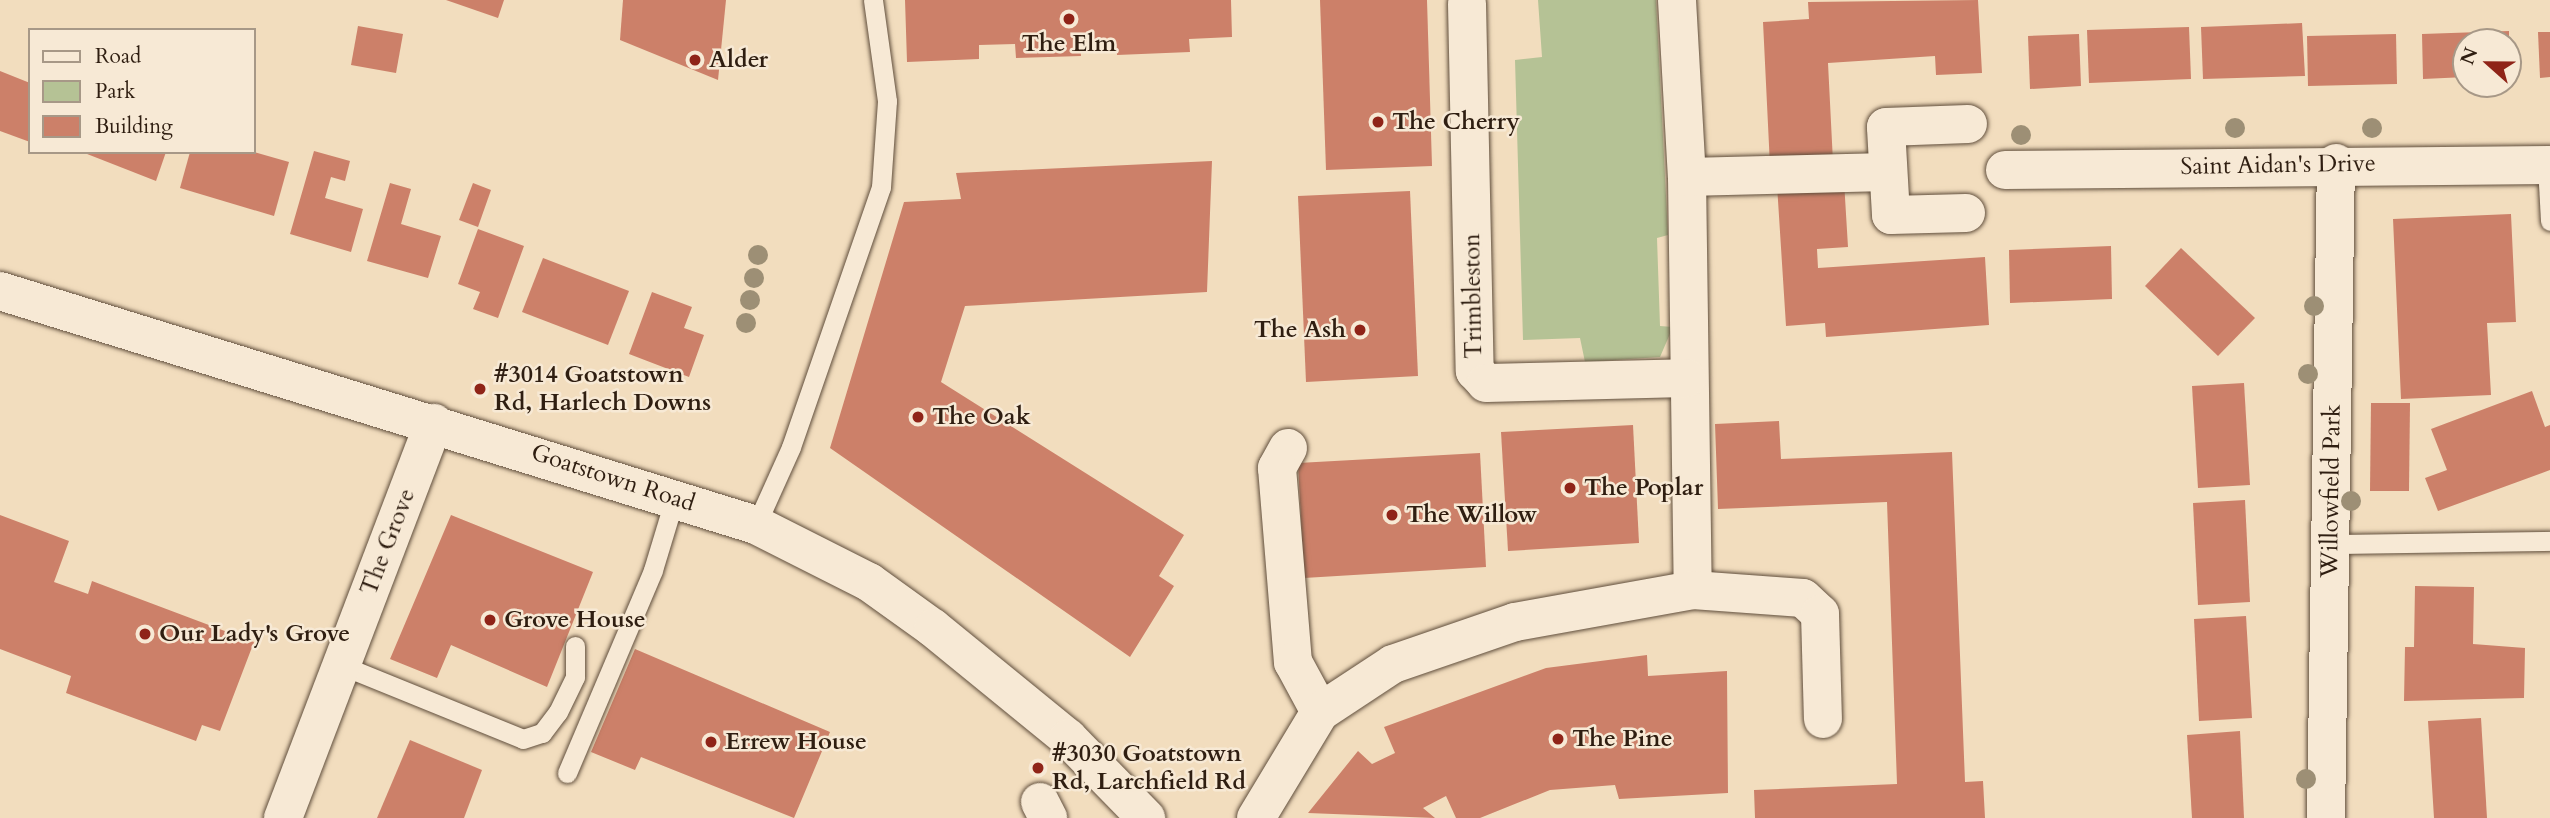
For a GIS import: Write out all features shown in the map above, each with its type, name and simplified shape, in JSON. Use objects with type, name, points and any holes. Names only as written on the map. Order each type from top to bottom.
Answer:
[{"type":"street","points":[[1677,0],[1687,177],[1687,378],[1693,590]]},
{"type":"street","name":"Trimbleston","points":[[1466,4],[1475,371],[1486,383],[1687,378]]},
{"type":"street","points":[[1966,212],[1891,215],[1886,127],[1968,124]]},
{"type":"street","name":"Saint Aidan's Drive","points":[[2005,170],[2336,163],[2549,165]]},
{"type":"street","name":"Willowfield Park","points":[[2326,818],[2336,163]]},
{"type":"street","points":[[1687,177],[1887,172]]},
{"type":"street","name":"Goatstown Road","points":[[0,291],[675,497],[757,525],[869,582],[933,628],[1068,738],[1146,818]]},
{"type":"street","name":"The Grove","points":[[283,818],[434,423]]},
{"type":"street","points":[[1288,448],[1277,468],[1293,662],[1320,712]]},
{"type":"street","points":[[1256,818],[1320,712],[1393,664],[1515,622],[1693,590],[1803,598],[1820,614],[1823,719]]},
{"type":"lane","points":[[757,525],[791,447],[881,187],[887,101],[873,0]]},
{"type":"lane","points":[[2549,165],[2550,221]]},
{"type":"lane","points":[[567,773],[653,570],[675,497]]},
{"type":"lane","points":[[2331,544],[2550,541]]},
{"type":"lane","points":[[341,665],[523,739],[542,733],[558,712],[575,677],[575,646]]},
{"type":"green space","points":[[1538,0],[1656,0],[1668,235],[1657,238],[1660,326],[1673,327],[1660,357],[1585,362],[1580,338],[1523,340],[1515,60],[1542,57]]},
{"type":"building","points":[[446,0],[504,0],[498,18]]},
{"type":"building","name":"Alder","points":[[623,0],[726,0],[718,80],[620,40]]},
{"type":"building","name":"The Elm","points":[[905,0],[1231,0],[1232,37],[1189,39],[1190,52],[1117,55],[1116,41],[1080,42],[1081,56],[1016,58],[1015,44],[979,45],[979,59],[907,62]]},
{"type":"building","name":"The Cherry","points":[[1320,0],[1427,0],[1432,166],[1326,170]]},
{"type":"building","points":[[1978,0],[1982,73],[1936,75],[1935,56],[1828,63],[1833,162],[1770,166],[1763,22],[1809,19],[1808,2]]},
{"type":"building","points":[[2302,23],[2305,76],[2203,79],[2201,27]]},
{"type":"building","points":[[358,26],[403,34],[396,73],[351,65]]},
{"type":"building","points":[[2189,27],[2191,79],[2089,83],[2087,30]]},
{"type":"building","points":[[2538,32],[2550,32],[2550,77],[2540,78]]},
{"type":"building","points":[[2452,33],[2452,78],[2423,79],[2422,34]]},
{"type":"building","points":[[2079,34],[2081,86],[2030,89],[2028,36]]},
{"type":"building","points":[[2396,34],[2397,84],[2308,86],[2307,36]]},
{"type":"building","points":[[0,71],[28,82],[28,141],[0,131]]},
{"type":"building","points":[[314,151],[350,161],[345,181],[331,177],[325,198],[363,209],[351,252],[290,234]]},
{"type":"building","points":[[256,153],[289,162],[274,216],[180,188],[189,154]]},
{"type":"building","points":[[87,154],[165,154],[156,181]]},
{"type":"building","name":"The Oak","points":[[1212,161],[1207,292],[965,306],[941,382],[1184,535],[1159,576],[1174,586],[1130,657],[830,448],[904,202],[961,199],[956,173]]},
{"type":"building","points":[[1844,181],[1848,247],[1817,249],[1818,268],[1985,257],[1989,325],[1826,337],[1825,323],[1786,326],[1777,185]]},
{"type":"building","points":[[390,183],[411,189],[401,224],[441,236],[428,278],[367,261]]},
{"type":"building","points":[[473,183],[491,190],[478,227],[459,220]]},
{"type":"building","name":"The Ash","points":[[1410,191],[1418,376],[1306,382],[1298,196]]},
{"type":"building","points":[[2511,214],[2516,322],[2487,323],[2491,395],[2401,399],[2393,219]]},
{"type":"building","points":[[478,229],[524,246],[498,318],[473,309],[480,292],[458,284]]},
{"type":"building","points":[[2111,246],[2112,299],[2010,303],[2009,250]]},
{"type":"building","points":[[2181,248],[2255,318],[2218,356],[2145,286]]},
{"type":"building","points":[[543,258],[629,291],[608,345],[522,312]]},
{"type":"building","points":[[652,292],[692,307],[684,328],[704,335],[689,377],[629,354]]},
{"type":"building","points":[[2244,383],[2250,485],[2198,488],[2192,386]]},
{"type":"building","points":[[2532,391],[2545,427],[2550,425],[2550,470],[2438,511],[2425,478],[2447,470],[2431,429]]},
{"type":"building","points":[[2371,403],[2410,403],[2409,491],[2370,491]]},
{"type":"building","points":[[1779,421],[1781,459],[1952,452],[1965,782],[1983,781],[1985,818],[1755,818],[1754,790],[1897,784],[1887,502],[1718,509],[1715,424]]},
{"type":"building","name":"The Poplar","points":[[1633,425],[1639,543],[1508,551],[1501,432]]},
{"type":"building","name":"The Willow","points":[[1480,453],[1486,567],[1304,578],[1298,463]]},
{"type":"building","points":[[2245,500],[2250,602],[2198,605],[2193,503]]},
{"type":"building","points":[[0,515],[69,541],[54,582],[88,594],[92,581],[254,642],[220,731],[202,725],[196,741],[66,693],[71,676],[0,649]]},
{"type":"building","name":"Grove House","points":[[451,515],[593,572],[547,687],[451,645],[437,678],[390,659]]},
{"type":"building","points":[[2415,586],[2474,587],[2473,644],[2525,648],[2524,698],[2404,701],[2405,647],[2414,647]]},
{"type":"building","points":[[2246,616],[2252,718],[2199,721],[2194,619]]},
{"type":"building","name":"Errew House","points":[[635,649],[830,732],[794,818],[641,757],[635,770],[591,752]]},
{"type":"building","name":"The Pine","points":[[1647,655],[1648,676],[1727,671],[1728,793],[1619,799],[1615,785],[1550,790],[1480,818],[1456,818],[1446,796],[1423,808],[1435,818],[1308,813],[1358,751],[1372,764],[1395,753],[1384,727],[1546,668]]},
{"type":"building","points":[[2481,718],[2487,818],[2434,818],[2428,721]]},
{"type":"building","points":[[2240,731],[2244,818],[2192,818],[2187,735]]},
{"type":"building","points":[[410,740],[482,770],[464,818],[377,818]]},
{"type":"place","name":"The Elm","points":[[1069,19]]},
{"type":"place","name":"Alder","points":[[695,60]]},
{"type":"place","name":"The Cherry","points":[[1378,122]]},
{"type":"place","name":"The Ash","points":[[1360,330]]},
{"type":"place","name":"#3014 Goatstown Rd, Harlech Downs","points":[[480,389]]},
{"type":"place","name":"The Oak","points":[[918,417]]},
{"type":"place","name":"The Poplar","points":[[1570,488]]},
{"type":"place","name":"The Willow","points":[[1392,515]]},
{"type":"place","name":"Grove House","points":[[490,620]]},
{"type":"place","name":"Our Lady's Grove","points":[[145,634]]},
{"type":"place","name":"The Pine","points":[[1558,739]]},
{"type":"place","name":"Errew House","points":[[711,742]]},
{"type":"place","name":"#3030 Goatstown Rd, Larchfield Rd","points":[[1038,768]]}]
